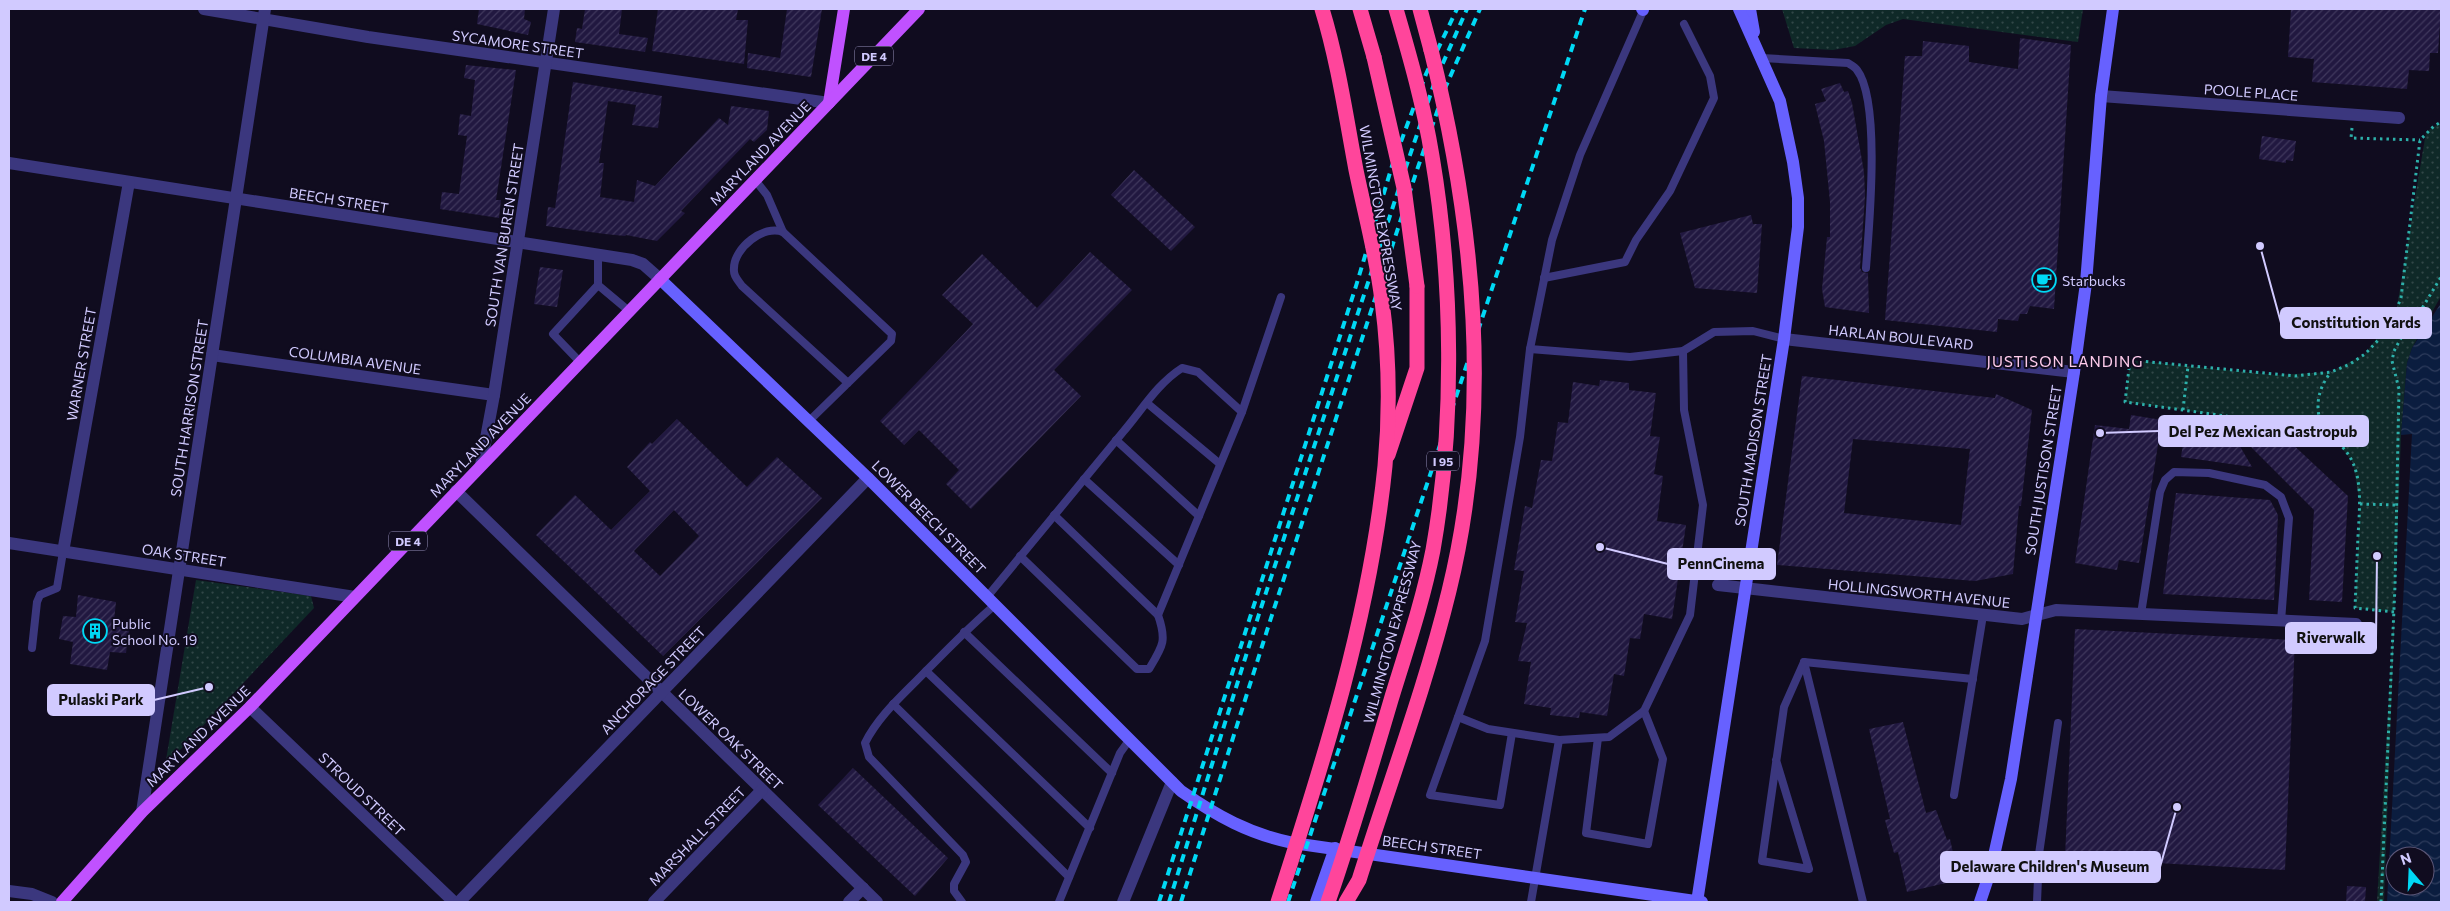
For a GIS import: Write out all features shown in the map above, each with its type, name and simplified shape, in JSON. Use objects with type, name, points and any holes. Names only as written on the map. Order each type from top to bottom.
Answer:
[{"type":"highway","name":"WILMINGTON EXPRESSWAY","points":[[1278,902],[1317,780],[1357,634],[1370,569],[1385,465],[1387,378],[1382,301],[1343,100],[1322,9]]},
{"type":"highway","points":[[1360,9],[1394,140],[1404,188],[1416,286],[1417,368],[1385,465]]},
{"type":"highway","name":"WILMINGTON EXPRESSWAY","points":[[1328,902],[1374,757],[1424,587],[1432,550],[1444,452],[1448,329],[1441,224],[1424,115],[1396,9]]},
{"type":"highway","points":[[1346,902],[1358,880],[1440,624],[1462,525],[1473,435],[1475,329],[1465,217],[1452,136],[1420,9]]},
{"type":"main road","points":[[829,103],[844,9]]},
{"type":"main road","name":"MARYLAND AVENUE","points":[[62,902],[142,812],[250,706],[919,9]]},
{"type":"street","name":"SYCAMORE STREET","points":[[204,9],[264,13],[368,37],[829,103]]},
{"type":"street","name":"SOUTH VAN BUREN STREET","points":[[481,466],[494,395],[554,9]]},
{"type":"street","name":"SOUTH MADISON STREET","points":[[1697,902],[1784,339],[1795,262],[1798,198],[1782,108],[1759,52],[1738,9]]},
{"type":"street","name":"SOUTH MADISON STREET","points":[[1750,9],[1759,52]]},
{"type":"street","name":"SOUTH JUSTISON STREET","points":[[1980,902],[1991,869],[2009,789],[2074,372],[2086,283],[2101,96],[2113,9]]},
{"type":"street","name":"SOUTH HARRISON STREET","points":[[142,812],[264,13]]},
{"type":"street","name":"POOLE PLACE","points":[[2101,96],[2399,118]]},
{"type":"street","name":"BEECH STREET","points":[[9,163],[598,255],[643,264],[660,279]]},
{"type":"street","name":"WARNER STREET","points":[[63,552],[129,182]]},
{"type":"street","name":"LOWER BEECH STREET","points":[[660,279],[868,478],[1172,782]]},
{"type":"street","name":"HARLAN BOULEVARD","points":[[1784,339],[2074,372]]},
{"type":"street","name":"COLUMBIA AVENUE","points":[[212,355],[494,395]]},
{"type":"street","name":"ANCHORAGE STREET","points":[[459,902],[868,478]]},
{"type":"street","name":"LOWER OAK STREET","points":[[456,492],[877,902]]},
{"type":"street","name":"OAK STREET","points":[[9,543],[355,597]]},
{"type":"street","name":"HOLLINGSWORTH AVENUE","points":[[1718,585],[2022,619],[2056,610],[2356,624]]},
{"type":"street","name":"STROUD STREET","points":[[250,706],[454,902]]},
{"type":"street","name":"BEECH STREET","points":[[1172,782],[1181,791],[1214,814],[1274,839],[1535,879],[1702,902]]},
{"type":"street","points":[[1123,902],[1172,782]]},
{"type":"street","name":"MARSHALL STREET","points":[[654,902],[762,790]]},
{"type":"street","points":[[1316,902],[1335,848]]},
{"type":"street","points":[[849,902],[863,888]]},
{"type":"street","points":[[9,890],[32,894],[52,902]]},
{"type":"lane","points":[[1512,733],[1500,805],[1430,795],[1485,641],[1520,436],[1530,349],[1552,240],[1580,155],[1643,9]]},
{"type":"lane","points":[[1544,278],[1625,262],[1636,240],[1670,191],[1714,98],[1710,76],[1684,24]]},
{"type":"lane","points":[[1759,52],[1848,63],[1856,68],[1860,75],[1870,113],[1872,202],[1866,268]]},
{"type":"lane","points":[[754,180],[767,195],[783,232],[892,334],[891,341],[809,421]]},
{"type":"lane","points":[[783,232],[772,230],[761,233],[745,246],[733,267],[735,276],[742,286],[848,383]]},
{"type":"lane","points":[[580,362],[553,334],[598,285],[598,255]]},
{"type":"lane","points":[[598,285],[629,311]]},
{"type":"lane","points":[[1158,615],[1242,412],[1281,297]]},
{"type":"lane","points":[[1530,349],[1630,358],[1683,351],[1714,332],[1753,331],[1784,339]]},
{"type":"lane","points":[[1458,717],[1488,729],[1559,740],[1610,737],[1644,711],[1690,615],[1703,505],[1684,410],[1683,351]]},
{"type":"lane","points":[[962,902],[954,891],[954,884],[966,862],[964,855],[869,757],[865,743],[875,725],[991,601],[1020,556],[1167,378],[1182,368],[1198,372],[1242,412]]},
{"type":"lane","points":[[1147,403],[1220,464]]},
{"type":"lane","points":[[1116,440],[1199,516]]},
{"type":"lane","points":[[2141,614],[2160,492],[2165,480],[2174,472],[2209,473],[2265,485],[2281,497],[2289,518],[2281,621]]},
{"type":"lane","points":[[1084,479],[1179,565]]},
{"type":"lane","points":[[1020,556],[1137,669],[1149,669],[1164,646],[1164,632],[1158,615],[1054,515]]},
{"type":"lane","points":[[32,648],[37,602],[40,595],[57,588],[63,552]]},
{"type":"lane","points":[[1954,795],[1983,615]]},
{"type":"lane","points":[[964,632],[1112,773]]},
{"type":"lane","points":[[1804,662],[1972,679]]},
{"type":"lane","points":[[1776,760],[1809,869],[1762,861],[1776,760],[1784,707],[1804,662]]},
{"type":"lane","points":[[1804,662],[1863,902]]},
{"type":"lane","points":[[926,671],[1090,828]]},
{"type":"lane","points":[[893,704],[1070,877]]},
{"type":"lane","points":[[1598,738],[1586,834],[1648,844],[1663,758],[1644,711]]},
{"type":"lane","points":[[2038,902],[2039,854],[2058,723]]},
{"type":"lane","points":[[1059,902],[1120,753],[1130,739]]},
{"type":"lane","points":[[1531,902],[1559,740]]},
{"type":"path","points":[[2353,115],[2351,138],[2420,140]]},
{"type":"path","points":[[2325,433],[2294,425],[2125,402],[2130,360],[2295,376],[2331,372],[2350,364],[2365,354],[2390,325],[2401,298],[2420,140],[2434,126],[2441,122]]},
{"type":"path","points":[[2381,902],[2394,612],[2399,388],[2392,361],[2394,351],[2402,334],[2441,277]]},
{"type":"path","points":[[2390,325],[2402,334]]},
{"type":"path","points":[[2183,410],[2188,366]]},
{"type":"path","points":[[2331,372],[2324,381],[2317,405],[2319,420],[2325,433],[2344,449],[2354,463],[2361,488],[2355,608],[2394,612]]},
{"type":"path","points":[[2360,504],[2396,505]]},
{"type":"green space","points":[[1782,9],[2083,9],[2078,42],[1903,19],[1886,25],[1855,46],[1833,50],[1794,48]]},
{"type":"green space","points":[[2441,122],[2441,296],[2412,348],[2407,363],[2401,435],[2384,902],[2377,902],[2394,612],[2355,608],[2360,504],[2353,463],[2339,444],[2312,428],[2125,402],[2130,360],[2275,375],[2331,372],[2365,354],[2396,313],[2426,132]]},
{"type":"green space","points":[[196,580],[311,596],[314,608],[165,766]]},
{"type":"water","points":[[2441,303],[2441,902],[2387,902],[2387,896],[2435,896],[2435,846],[2390,846],[2412,434],[2401,435],[2407,363],[2412,348]]},
{"type":"building","points":[[479,9],[525,9],[524,19],[531,22],[528,35],[477,24]]},
{"type":"building","points":[[585,9],[622,9],[619,34],[648,38],[645,52],[575,42],[577,28],[582,29]]},
{"type":"building","points":[[658,9],[738,9],[736,20],[748,20],[744,64],[652,51]]},
{"type":"building","points":[[787,9],[822,9],[811,77],[747,68],[748,53],[780,58]]},
{"type":"building","points":[[2291,9],[2441,9],[2438,53],[2430,53],[2429,71],[2409,70],[2407,89],[2312,82],[2314,59],[2288,57]]},
{"type":"building","points":[[2020,38],[2071,45],[2054,309],[2030,306],[2027,314],[2020,314],[2018,321],[1998,319],[1997,332],[1885,320],[1905,56],[1922,56],[1923,41],[1969,46],[1969,62],[2018,69]]},
{"type":"building","points":[[466,65],[516,70],[496,200],[501,200],[499,218],[440,209],[442,192],[459,194],[467,136],[458,135],[460,114],[471,116],[475,80],[464,78]]},
{"type":"building","points":[[573,82],[662,96],[658,128],[632,125],[636,105],[608,101],[599,163],[604,163],[600,197],[634,202],[637,180],[655,186],[719,118],[728,125],[731,106],[769,111],[767,130],[754,142],[750,139],[681,211],[685,213],[657,241],[626,235],[546,226],[548,207],[555,208]]},
{"type":"building","points":[[1840,83],[1844,92],[1848,91],[1852,103],[1864,172],[1865,196],[1860,268],[1862,272],[1868,273],[1869,313],[1825,307],[1822,289],[1827,237],[1830,237],[1830,202],[1824,141],[1815,104],[1826,101],[1821,89]]},
{"type":"building","points":[[2262,136],[2296,141],[2293,161],[2286,160],[2286,163],[2259,159]]},
{"type":"building","points":[[1134,170],[1195,227],[1171,251],[1111,195]]},
{"type":"building","points":[[1751,215],[1753,224],[1762,224],[1757,293],[1695,288],[1680,233]]},
{"type":"building","points":[[1090,252],[1132,290],[1054,370],[1081,396],[971,509],[946,484],[959,470],[919,430],[904,445],[880,421],[973,324],[942,295],[982,254],[1037,308]]},
{"type":"building","points":[[540,267],[563,270],[557,307],[534,304]]},
{"type":"building","points":[[1802,376],[1995,398],[1996,394],[2032,410],[2021,506],[2019,506],[2013,574],[1975,581],[1777,565]],"holes":[[[1853,439],[1970,449],[1961,525],[1844,513]]]},
{"type":"building","points":[[1600,380],[1629,383],[1629,390],[1656,393],[1650,436],[1660,437],[1654,474],[1663,476],[1657,521],[1686,525],[1672,619],[1644,614],[1640,639],[1630,638],[1624,676],[1614,674],[1607,716],[1580,712],[1579,718],[1550,715],[1551,708],[1524,704],[1531,662],[1518,661],[1527,623],[1515,622],[1524,571],[1514,570],[1525,506],[1532,508],[1541,460],[1552,461],[1558,422],[1568,423],[1573,382],[1599,386]]},
{"type":"building","points":[[2131,415],[2162,420],[2139,563],[2119,560],[2117,570],[2075,563],[2095,425],[2129,429]]},
{"type":"building","points":[[677,419],[747,487],[777,457],[822,498],[663,656],[536,535],[575,495],[611,530],[650,491],[627,467],[650,442],[652,444]],"holes":[[[674,510],[699,536],[660,576],[634,551]]]},
{"type":"building","points":[[2186,424],[2231,431],[2252,467],[2181,457]]},
{"type":"building","points":[[2235,431],[2288,440],[2348,496],[2342,602],[2309,600],[2314,510]]},
{"type":"building","points":[[2176,493],[2270,500],[2278,515],[2274,600],[2163,594]]},
{"type":"building","name":"Public School No. 19","points":[[78,595],[116,602],[114,621],[130,623],[126,653],[110,652],[107,670],[70,664],[73,642],[59,639],[63,616],[76,617]]},
{"type":"building","points":[[2075,629],[2295,640],[2285,870],[2065,858]]},
{"type":"building","points":[[1903,722],[1926,813],[1936,810],[1947,840],[1950,839],[1959,880],[1907,892],[1898,852],[1894,853],[1885,820],[1890,819],[1869,729]]},
{"type":"building","points":[[853,768],[948,858],[915,896],[818,805]]},
{"type":"building","points":[[2347,886],[2366,887],[2365,902],[2346,902]]},
{"type":"railway","points":[[1159,902],[1356,286],[1392,166],[1426,74],[1457,9]]},
{"type":"railway","points":[[1169,902],[1259,614],[1406,167],[1435,81],[1467,9]]},
{"type":"railway","points":[[1181,902],[1417,170],[1446,86],[1480,9]]},
{"type":"railway","points":[[1288,902],[1585,9]]},
{"type":"place","name":"Constitution Yards","points":[[2260,246]]},
{"type":"place","name":"Starbucks","points":[[2044,280]]},
{"type":"place","name":"Del Pez Mexican Gastropub","points":[[2100,433]]},
{"type":"place","name":"PennCinema","points":[[1600,547]]},
{"type":"place","name":"Riverwalk","points":[[2377,556]]},
{"type":"place","name":"Public School No. 19","points":[[95,631]]},
{"type":"place","name":"Pulaski Park","points":[[209,687]]},
{"type":"place","name":"Delaware Children's Museum","points":[[2177,807]]},
{"type":"district","name":"JUSTISON LANDING","points":[[2065,361]]}]
